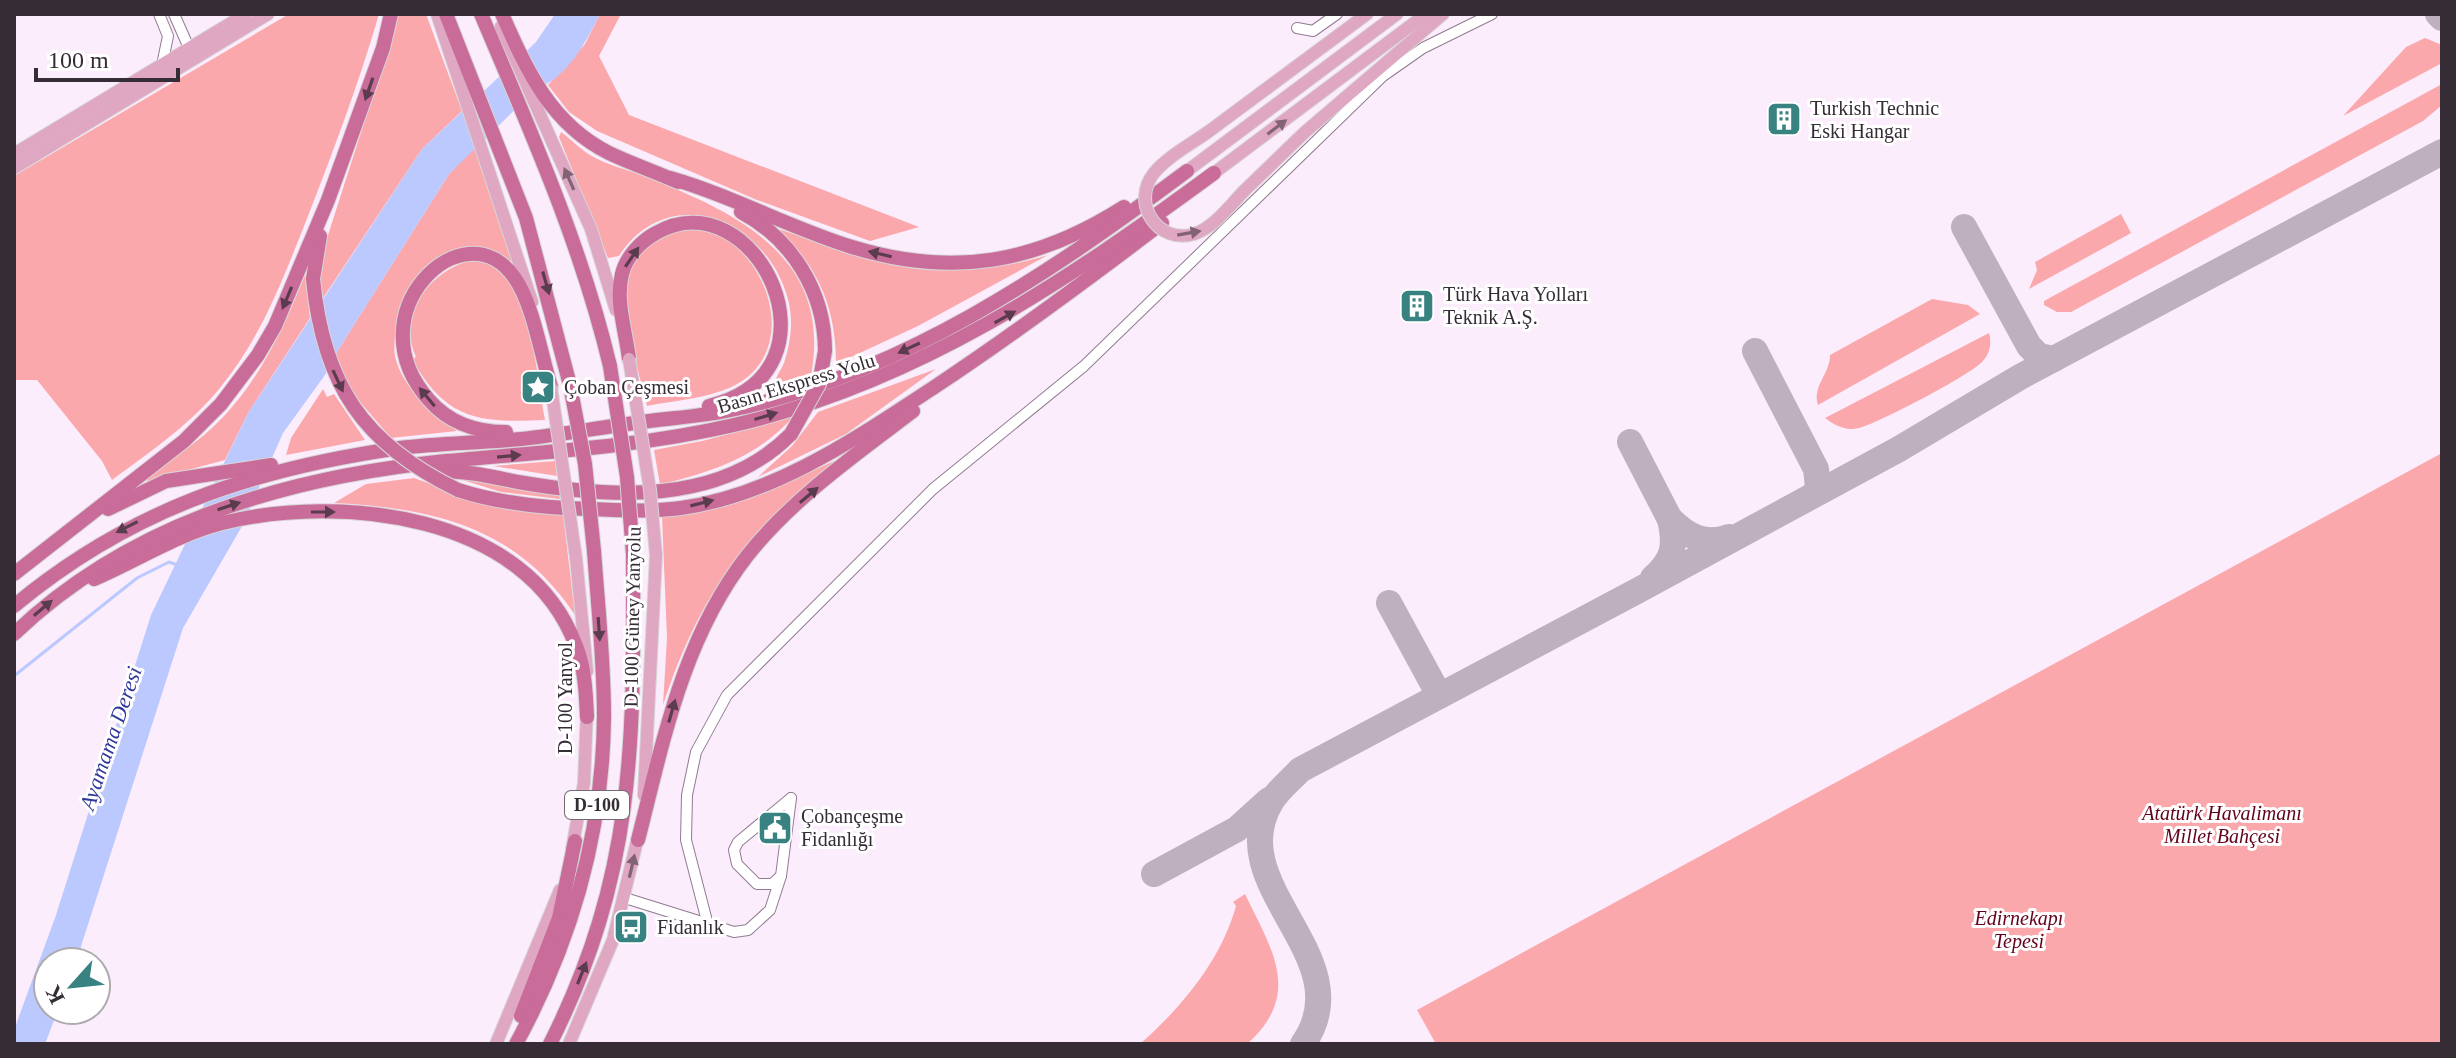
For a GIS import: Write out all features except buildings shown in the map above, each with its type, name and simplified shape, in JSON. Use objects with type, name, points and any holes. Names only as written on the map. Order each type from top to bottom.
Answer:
[{"type":"highway","points":[[14,574],[184,441],[237,385],[275,326],[328,200],[383,48],[391,14]]},
{"type":"highway","name":"D-100","points":[[446,14],[535,244],[570,385],[587,475],[594,551],[604,714],[594,826],[580,890],[558,958],[516,1044]]},
{"type":"highway","name":"D-100","points":[[481,14],[587,277],[610,366],[625,465],[633,554],[632,747],[622,831],[596,937],[550,1044]]},
{"type":"highway","points":[[376,472],[451,471],[587,490],[659,493],[690,488],[740,472],[768,455],[791,434],[819,384],[825,351],[823,318],[815,295],[788,248],[752,218],[670,178],[610,154],[568,126],[537,88],[502,14]]},
{"type":"highway","points":[[670,178],[704,188],[851,247],[911,260],[955,263],[1001,260],[1047,248],[1095,226],[1187,171]]},
{"type":"highway","name":"Basın Ekspress Yolu","points":[[275,468],[400,448],[550,434],[659,419],[757,403],[842,376],[911,347],[1031,282],[1187,171]]},
{"type":"highway","points":[[328,200],[313,279],[327,353],[350,405],[386,446],[417,468],[458,490],[502,501],[561,508],[641,511],[684,507],[726,497],[794,472],[870,429],[954,374],[1114,260],[1195,196],[1214,173]]},
{"type":"highway","name":"Basın Ekspress Yolu","points":[[14,634],[74,584],[115,556],[189,520],[269,493],[442,462],[678,436],[749,421],[862,385],[1015,311],[1214,173]]},
{"type":"highway","points":[[629,359],[620,294],[621,275],[641,244],[667,227],[699,222],[731,235],[756,256],[774,286],[781,310],[779,342],[769,369],[737,397],[659,419]]},
{"type":"highway","points":[[550,434],[473,428],[449,417],[423,393],[407,366],[400,343],[407,308],[420,282],[436,266],[458,256],[486,258],[510,272],[522,291],[551,387]]},
{"type":"highway","points":[[638,840],[674,702],[692,651],[747,557],[780,520],[924,403],[954,374]]},
{"type":"highway","points":[[60,538],[134,493],[199,473],[275,468]]},
{"type":"highway","points":[[14,606],[105,539],[198,495],[275,468]]},
{"type":"highway","points":[[74,584],[102,575],[177,538],[245,518],[290,512],[356,512],[439,526],[480,542],[534,584],[571,632],[583,670],[587,717]]},
{"type":"highway","points":[[508,1044],[559,918],[575,841]]},
{"type":"main road","points":[[14,154],[246,14]]},
{"type":"main road","points":[[14,168],[268,14]]},
{"type":"main road","name":"D-100 Yanyol","points":[[437,14],[516,244],[551,387],[586,640],[584,783],[575,841],[552,912],[496,1044]]},
{"type":"main road","name":"D-100 Güney Yanyolu","points":[[496,14],[591,229],[629,359],[650,490],[656,555],[649,740],[638,840],[625,898],[604,966],[569,1044]]},
{"type":"main road","points":[[1367,14],[1150,179],[1145,204],[1154,224],[1177,236],[1203,231],[1305,132],[1443,14]]},
{"type":"main road","name":"Basın Ekspress Yolu","points":[[1187,171],[1397,14]]},
{"type":"main road","name":"Basın Ekspress Yolu","points":[[1214,173],[1426,14]]},
{"type":"street","points":[[159,14],[168,36]]},
{"type":"street","points":[[162,65],[174,14]]},
{"type":"street","points":[[174,14],[189,48]]},
{"type":"street","points":[[1297,28],[1313,31],[1337,14]]},
{"type":"street","points":[[708,925],[686,840],[687,795],[696,752],[727,695],[933,489],[1084,366],[1383,76],[1423,48],[1492,14]]},
{"type":"street","points":[[625,898],[734,932],[748,930],[770,910],[781,876],[791,798],[738,842],[734,850],[737,864],[757,884],[772,884],[781,876]]},
{"type":"green space","points":[[289,14],[379,14],[355,91],[291,260],[250,345],[223,384],[198,411],[171,436],[112,480],[102,461],[37,380],[14,380],[14,176]]},
{"type":"green space","points":[[399,14],[426,14],[462,111],[422,149],[321,301],[321,257]]},
{"type":"green space","points":[[600,14],[621,14],[599,56],[629,115],[919,227],[870,241],[757,200],[597,131],[569,112],[548,85],[585,44]]},
{"type":"green space","points":[[2425,38],[2442,45],[2442,63],[2343,116],[2406,47]]},
{"type":"green space","points":[[2442,84],[2442,105],[2423,121],[2071,312],[2057,312],[2044,305],[2044,301]]},
{"type":"green space","points":[[561,132],[597,159],[715,207],[772,246],[793,271],[808,300],[814,335],[811,376],[775,385],[784,363],[791,330],[789,304],[775,269],[758,247],[737,229],[713,219],[688,215],[663,219],[639,233],[619,256],[608,258],[559,137]]},
{"type":"green space","points":[[476,145],[512,262],[492,253],[455,251],[425,267],[414,281],[404,298],[398,319],[395,356],[411,389],[457,431],[391,438],[348,388],[335,355],[449,174]]},
{"type":"green space","points":[[2121,214],[2131,233],[2029,289],[2037,270],[2035,262]]},
{"type":"green space","points":[[684,227],[715,233],[747,258],[767,296],[771,336],[764,356],[752,373],[730,388],[647,406],[627,320],[628,277],[636,259],[651,243]]},
{"type":"green space","points":[[778,229],[879,259],[944,269],[1012,264],[1048,255],[918,326],[836,364],[833,325],[822,290],[804,258]]},
{"type":"green space","points":[[472,260],[499,268],[515,287],[527,322],[545,420],[502,420],[467,414],[438,395],[412,359],[416,357],[411,341],[411,325],[421,296],[443,273]]},
{"type":"green space","points":[[305,275],[310,318],[248,413],[225,460],[147,481],[145,479],[213,427],[243,394],[278,336]]},
{"type":"green space","points":[[1932,299],[1968,305],[1980,314],[1818,405],[1817,392],[1830,355]]},
{"type":"green space","points":[[1989,333],[1990,348],[1982,362],[1903,409],[1854,429],[1841,427],[1825,418]]},
{"type":"green space","points":[[936,369],[846,434],[758,477],[792,446],[818,412]]},
{"type":"green space","points":[[323,389],[327,397],[334,394],[365,440],[286,455],[291,438]]},
{"type":"green space","points":[[793,417],[749,453],[698,474],[660,485],[654,450]]},
{"type":"green space","name":"Atatürk Havalimanı Millet Bahçesi","points":[[2442,453],[2442,1044],[1436,1044],[1417,1010]]},
{"type":"green space","points":[[841,458],[778,513],[731,566],[694,627],[663,705],[667,638],[662,517],[751,498]]},
{"type":"green space","points":[[555,461],[557,476],[493,466]]},
{"type":"green space","points":[[414,478],[496,507],[563,514],[575,615],[552,585],[527,561],[499,542],[470,528],[405,510],[334,503],[366,484]]},
{"type":"green space","points":[[456,478],[559,493],[560,499],[501,492]]},
{"type":"green space","points":[[1245,894],[1265,934],[1277,971],[1278,989],[1274,1007],[1264,1025],[1247,1044],[1140,1044],[1185,998],[1210,964],[1229,926],[1236,906],[1233,902]]},
{"type":"water","points":[[555,14],[600,14],[567,67],[537,88],[449,174],[325,375],[283,433],[241,528],[183,628],[81,946],[45,946],[151,615],[248,413],[422,149],[536,42]]},
{"type":"water","points":[[32,981],[32,1026],[52,1026],[45,1044],[14,1044],[14,1030]]},
{"type":"waterway","points":[[14,676],[137,578],[169,562],[180,566]]},
{"type":"taxiway","points":[[2438,14],[2442,18]]},
{"type":"taxiway","points":[[1303,1044],[1317,1012],[1317,982],[1263,863],[1260,833],[1271,802],[1300,770],[1637,591],[1899,449],[2020,377],[2442,152]]},
{"type":"taxiway","points":[[1964,227],[2029,346],[2039,356],[2054,359]]},
{"type":"taxiway","points":[[1755,351],[1816,469],[1818,487],[1814,494]]},
{"type":"taxiway","points":[[1630,442],[1677,533]]},
{"type":"taxiway","points":[[1653,578],[1672,552],[1670,519],[1697,538],[1720,540],[1729,537]]},
{"type":"taxiway","points":[[1389,603],[1439,695]]},
{"type":"taxiway","points":[[1154,874],[1237,829],[1269,800]]},
{"type":"place","name":"Turkish Technic Eski Hangar","points":[[1784,119]]},
{"type":"place","name":"Türk Hava Yolları Teknik A.Ş.","points":[[1417,306]]},
{"type":"place","name":"Çoban Çeşmesi","points":[[538,387]]},
{"type":"place","name":"Çobançeşme Fidanlığı","points":[[775,828]]},
{"type":"place","name":"Fidanlık","points":[[631,927]]},
{"type":"water label","name":"Ayamama Deresi","points":[[110,738]]},
{"type":"park label","name":"Edirnekapı Tepesi","points":[[2019,930]]}]
